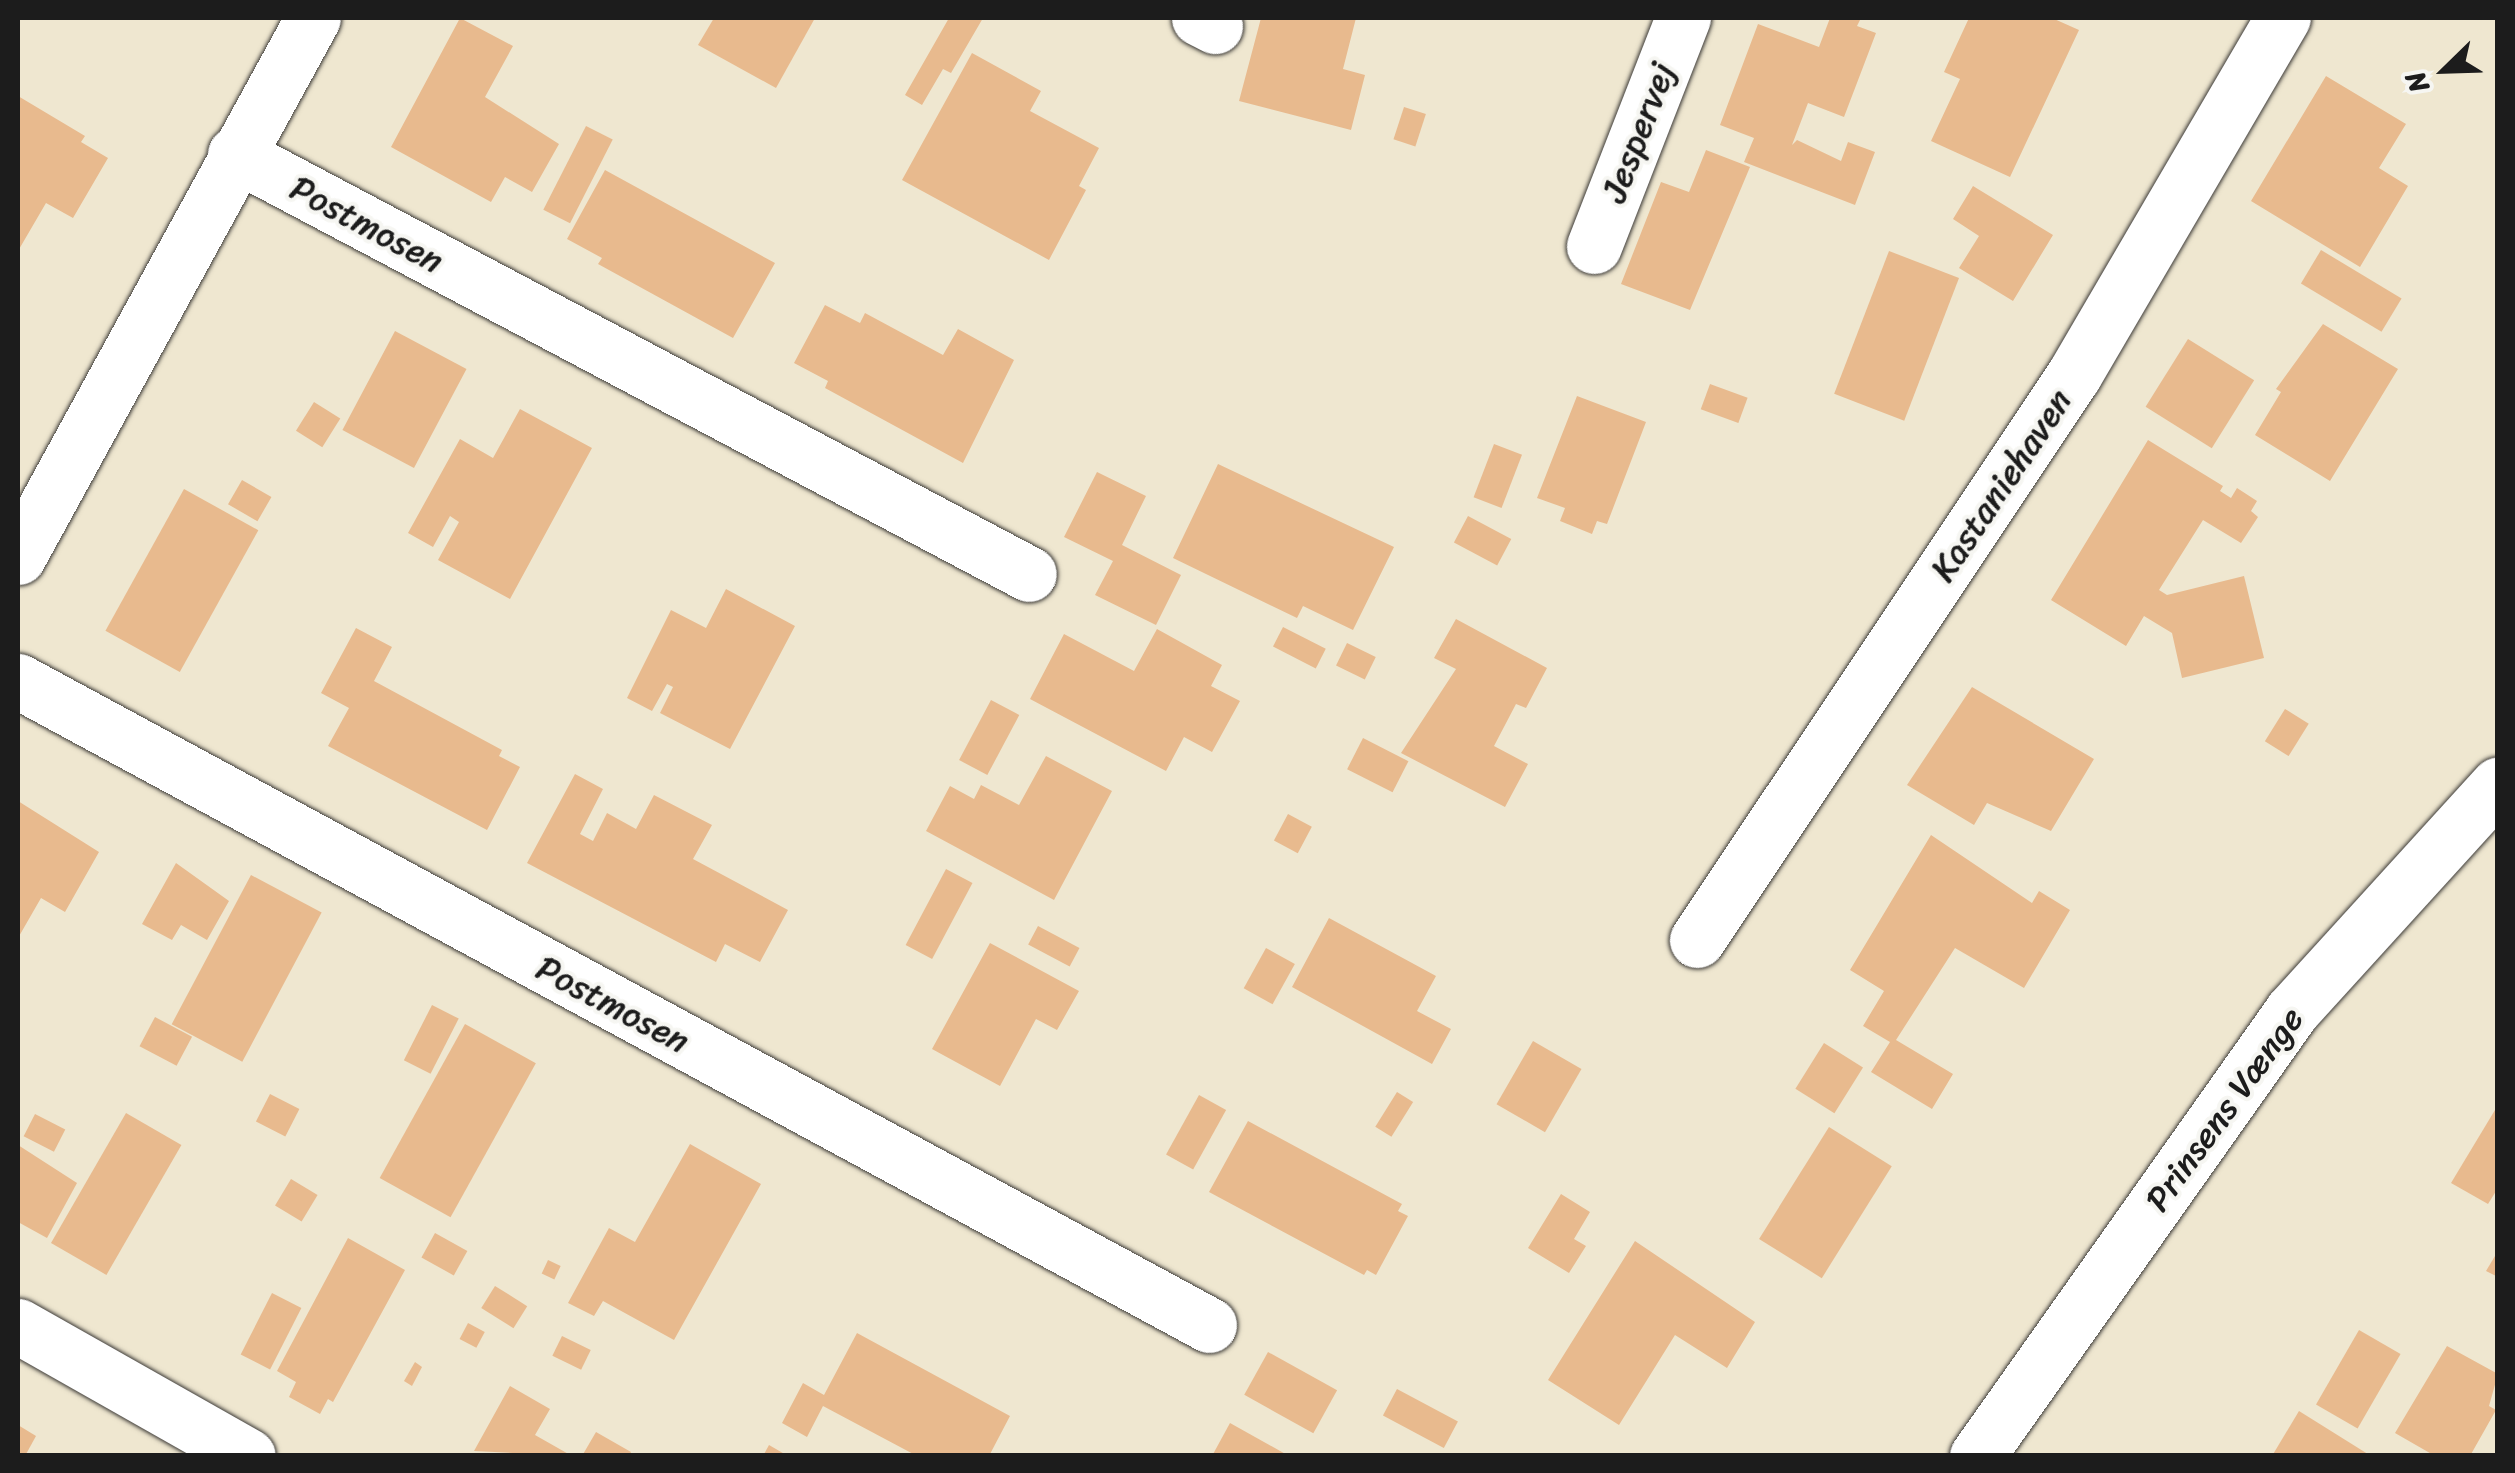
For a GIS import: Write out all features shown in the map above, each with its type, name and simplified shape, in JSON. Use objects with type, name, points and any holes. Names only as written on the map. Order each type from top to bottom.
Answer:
[{"type":"street","points":[[18,557],[312,18]]},
{"type":"street","name":"Jespervej","points":[[1594,246],[1683,18]]},
{"type":"street","name":"Kastaniehaven","points":[[1697,940],[2074,375],[2283,18]]},
{"type":"street","name":"Postmosen","points":[[235,154],[1029,574]]},
{"type":"street","name":"Postmosen","points":[[18,682],[1208,1325]]},
{"type":"street","name":"Prinsens Vænge","points":[[1978,1456],[2292,1011],[2498,785]]},
{"type":"street","points":[[18,1326],[248,1456]]},
{"type":"building","points":[[460,18],[513,46],[485,97],[559,144],[532,192],[505,177],[491,202],[391,147]]},
{"type":"building","points":[[714,18],[815,18],[776,88],[698,45]]},
{"type":"building","points":[[949,18],[983,18],[951,73],[943,69],[922,105],[905,95]]},
{"type":"building","points":[[1261,18],[1356,18],[1343,69],[1365,75],[1351,130],[1239,101]]},
{"type":"building","points":[[1830,18],[1861,18],[1857,26],[1876,33],[1844,117],[1808,103],[1792,145],[1797,140],[1841,161],[1848,142],[1875,152],[1855,205],[1744,162],[1754,138],[1720,125],[1758,24],[1819,47]]},
{"type":"building","points":[[1969,18],[2052,18],[2079,30],[2010,177],[1931,141],[1960,79],[1944,72]]},
{"type":"building","points":[[972,53],[1041,91],[1030,111],[1099,148],[1079,186],[1086,190],[1049,260],[902,180]]},
{"type":"building","points":[[2326,76],[2406,124],[2379,168],[2408,186],[2360,267],[2251,201]]},
{"type":"building","points":[[18,96],[85,136],[81,142],[108,158],[73,218],[46,203],[18,251]]},
{"type":"building","points":[[1404,107],[1426,114],[1415,146],[1393,139]]},
{"type":"building","points":[[586,126],[613,140],[570,223],[543,210]]},
{"type":"building","points":[[1706,150],[1750,167],[1690,310],[1621,284],[1661,182],[1689,192]]},
{"type":"building","points":[[605,170],[775,263],[733,338],[598,264],[602,258],[567,239]]},
{"type":"building","points":[[1973,186],[2053,235],[2013,301],[1959,268],[1979,236],[1953,219]]},
{"type":"building","points":[[2321,250],[2402,298],[2381,332],[2301,283]]},
{"type":"building","points":[[1889,251],[1959,278],[1904,421],[1834,394]]},
{"type":"building","points":[[825,305],[860,323],[865,313],[943,355],[958,329],[1014,360],[963,463],[825,388],[828,381],[794,363]]},
{"type":"building","points":[[2323,324],[2398,369],[2330,481],[2255,435],[2281,392],[2276,389]]},
{"type":"building","points":[[395,331],[467,369],[414,468],[342,430]]},
{"type":"building","points":[[2188,339],[2254,380],[2212,448],[2146,407]]},
{"type":"building","points":[[1710,384],[1748,398],[1738,423],[1701,409]]},
{"type":"building","points":[[1577,396],[1646,422],[1607,524],[1597,521],[1592,534],[1560,521],[1565,508],[1537,498]]},
{"type":"building","points":[[314,402],[340,418],[322,447],[296,431]]},
{"type":"building","points":[[520,409],[592,448],[510,599],[438,560],[459,522],[450,516],[433,547],[408,533],[460,439],[493,458]]},
{"type":"building","points":[[2148,440],[2223,486],[2220,491],[2231,498],[2237,488],[2257,501],[2251,511],[2258,517],[2241,543],[2203,520],[2159,590],[2167,595],[2244,576],[2264,658],[2182,678],[2172,633],[2144,616],[2126,646],[2051,600]]},
{"type":"building","points":[[1494,444],[1522,455],[1502,508],[1474,497]]},
{"type":"building","points":[[1218,464],[1394,547],[1353,630],[1303,606],[1297,618],[1173,558]]},
{"type":"building","points":[[1097,472],[1146,496],[1122,545],[1181,575],[1156,625],[1095,595],[1113,561],[1064,537]]},
{"type":"building","points":[[242,480],[271,497],[257,521],[228,504]]},
{"type":"building","points":[[184,489],[258,530],[180,672],[105,631]]},
{"type":"building","points":[[1468,516],[1511,539],[1497,565],[1454,542]]},
{"type":"building","points":[[726,589],[795,626],[730,749],[660,713],[673,687],[667,684],[652,711],[627,698],[671,610],[706,628]]},
{"type":"building","points":[[1456,619],[1547,668],[1526,708],[1516,704],[1494,746],[1528,764],[1505,807],[1401,753],[1456,669],[1434,658]]},
{"type":"building","points":[[1283,627],[1326,649],[1316,668],[1273,647]]},
{"type":"building","points":[[356,628],[392,647],[374,681],[502,750],[499,756],[520,767],[487,830],[328,746],[349,708],[321,693]]},
{"type":"building","points":[[1157,629],[1222,665],[1211,686],[1240,701],[1212,752],[1184,737],[1166,771],[1030,699],[1064,634],[1134,671]]},
{"type":"building","points":[[1347,643],[1376,657],[1365,679],[1336,665]]},
{"type":"building","points":[[1972,687],[2094,759],[2051,831],[1987,803],[1974,825],[1907,785]]},
{"type":"building","points":[[991,700],[1019,715],[987,775],[959,760]]},
{"type":"building","points":[[2285,709],[2309,724],[2289,756],[2265,741]]},
{"type":"building","points":[[1363,738],[1408,761],[1393,792],[1347,769]]},
{"type":"building","points":[[1046,756],[1112,791],[1054,900],[926,831],[950,786],[974,799],[981,785],[1019,805]]},
{"type":"building","points":[[575,774],[603,789],[580,834],[593,841],[607,813],[636,829],[654,795],[712,825],[693,859],[788,910],[760,962],[725,944],[716,962],[527,863]]},
{"type":"building","points":[[18,801],[99,852],[65,912],[41,898],[18,938]]},
{"type":"building","points":[[1288,814],[1312,827],[1298,853],[1274,840]]},
{"type":"building","points":[[1931,835],[2032,903],[2039,891],[2070,910],[2024,988],[1955,948],[1896,1040],[1953,1074],[1932,1109],[1871,1072],[1890,1042],[1863,1026],[1884,991],[1850,970]]},
{"type":"building","points":[[176,863],[229,901],[207,940],[181,925],[172,940],[142,924]]},
{"type":"building","points":[[946,869],[972,883],[932,959],[906,945]]},
{"type":"building","points":[[251,875],[322,913],[242,1062],[172,1024]]},
{"type":"building","points":[[1329,918],[1436,976],[1417,1011],[1451,1029],[1432,1064],[1292,987]]},
{"type":"building","points":[[1038,926],[1079,948],[1070,967],[1028,945]]},
{"type":"building","points":[[990,943],[1079,991],[1057,1030],[1036,1019],[1000,1086],[932,1049]]},
{"type":"building","points":[[1266,948],[1295,964],[1273,1004],[1244,988]]},
{"type":"building","points":[[432,1005],[459,1019],[431,1074],[404,1060]]},
{"type":"building","points":[[155,1017],[192,1037],[177,1066],[140,1046]]},
{"type":"building","points":[[465,1024],[536,1063],[451,1217],[380,1178]]},
{"type":"building","points":[[1533,1041],[1581,1069],[1545,1132],[1496,1104]]},
{"type":"building","points":[[1824,1043],[1863,1067],[1834,1113],[1795,1089]]},
{"type":"building","points":[[1397,1092],[1413,1102],[1391,1137],[1375,1127]]},
{"type":"building","points":[[270,1094],[299,1109],[285,1137],[256,1122]]},
{"type":"building","points":[[1199,1095],[1226,1110],[1193,1170],[1166,1154]]},
{"type":"building","points":[[2498,1105],[2498,1188],[2488,1204],[2451,1183]]},
{"type":"building","points":[[126,1113],[181,1145],[106,1275],[51,1243]]},
{"type":"building","points":[[35,1114],[65,1129],[54,1152],[24,1136]]},
{"type":"building","points":[[1248,1121],[1402,1204],[1398,1211],[1408,1216],[1376,1275],[1367,1270],[1364,1275],[1209,1192]]},
{"type":"building","points":[[1829,1127],[1892,1166],[1822,1278],[1759,1239]]},
{"type":"building","points":[[690,1144],[761,1184],[674,1340],[603,1301],[594,1316],[568,1303],[609,1228],[635,1242]]},
{"type":"building","points":[[18,1145],[77,1183],[47,1238],[18,1222]]},
{"type":"building","points":[[291,1179],[318,1195],[302,1222],[275,1206]]},
{"type":"building","points":[[1561,1194],[1590,1212],[1574,1239],[1586,1246],[1569,1273],[1528,1248]]},
{"type":"building","points":[[435,1233],[467,1251],[454,1275],[421,1257]]},
{"type":"building","points":[[348,1238],[405,1270],[333,1402],[328,1399],[320,1414],[289,1397],[296,1382],[277,1371]]},
{"type":"building","points":[[1635,1241],[1755,1322],[1727,1368],[1675,1335],[1619,1425],[1548,1380]]},
{"type":"building","points":[[2498,1251],[2498,1277],[2486,1271]]},
{"type":"building","points":[[548,1260],[561,1266],[554,1280],[542,1274]]},
{"type":"building","points":[[495,1286],[527,1306],[513,1328],[481,1308]]},
{"type":"building","points":[[272,1293],[301,1308],[270,1369],[241,1354]]},
{"type":"building","points":[[468,1323],[485,1332],[476,1348],[460,1339]]},
{"type":"building","points":[[2359,1330],[2401,1354],[2358,1428],[2316,1404]]},
{"type":"building","points":[[857,1333],[1010,1416],[989,1456],[917,1456],[823,1406],[807,1437],[782,1423],[803,1383],[824,1395]]},
{"type":"building","points":[[562,1336],[591,1350],[581,1370],[552,1356]]},
{"type":"building","points":[[2447,1346],[2498,1374],[2489,1406],[2496,1410],[2470,1456],[2435,1456],[2395,1433]]},
{"type":"building","points":[[1268,1352],[1337,1390],[1313,1433],[1244,1395]]},
{"type":"building","points":[[415,1362],[422,1367],[412,1386],[404,1381]]},
{"type":"building","points":[[510,1386],[550,1409],[535,1435],[572,1456],[474,1451]]},
{"type":"building","points":[[1397,1389],[1458,1421],[1444,1448],[1383,1415]]},
{"type":"building","points":[[2299,1411],[2371,1456],[2272,1456]]},
{"type":"building","points":[[1230,1423],[1289,1456],[1212,1456]]},
{"type":"building","points":[[18,1425],[36,1436],[25,1456],[18,1456]]},
{"type":"building","points":[[596,1432],[631,1452],[629,1456],[582,1456]]},
{"type":"building","points":[[769,1445],[788,1456],[763,1456]]}]
